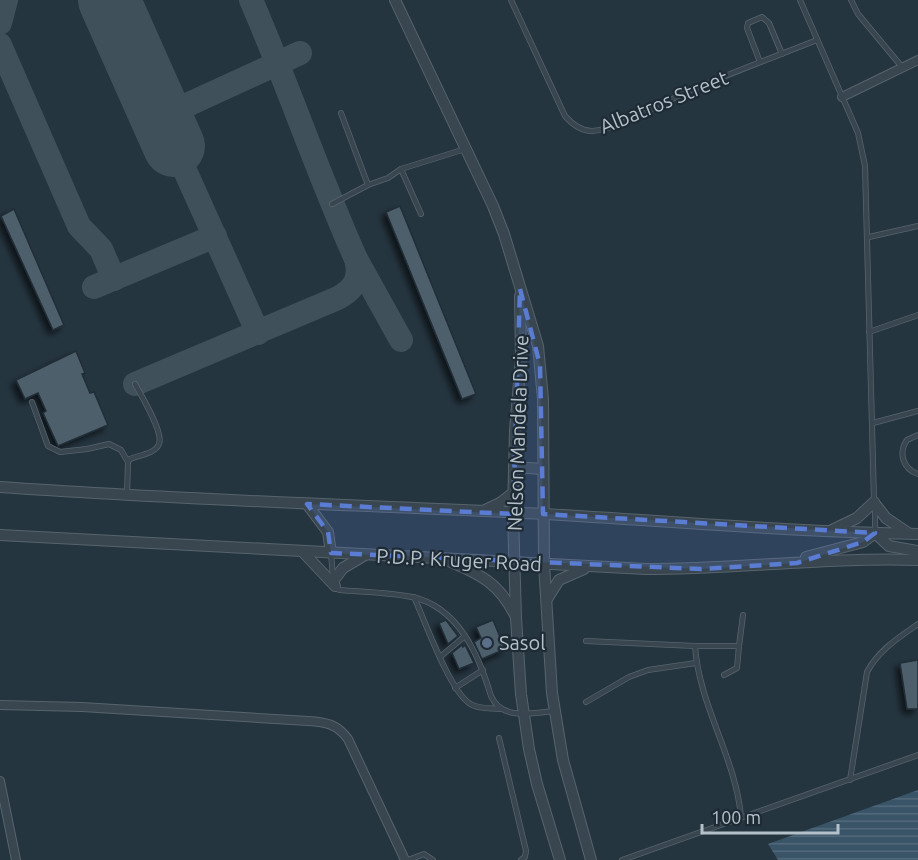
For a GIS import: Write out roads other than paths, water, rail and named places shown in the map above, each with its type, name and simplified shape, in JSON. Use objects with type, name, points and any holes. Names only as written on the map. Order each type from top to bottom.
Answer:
[{"type":"street","name":"Nelson Mandela Drive","points":[[395,0],[482,181],[504,234],[530,314],[539,356],[543,399],[544,564],[554,711],[563,760],[591,860]]},
{"type":"street","points":[[842,97],[918,60]]},
{"type":"street","name":"Nelson Mandela Drive","points":[[520,289],[521,358],[513,493],[516,618],[524,714],[537,784],[560,860]]},
{"type":"street","points":[[514,468],[543,469]]},
{"type":"street","points":[[0,487],[543,514],[826,532],[914,534]]},
{"type":"street","points":[[480,512],[500,503],[513,493]]},
{"type":"street","points":[[826,532],[857,518],[875,503],[886,518],[914,534]]},
{"type":"street","points":[[308,504],[328,532],[331,553]]},
{"type":"street","points":[[875,533],[889,546],[918,551]]},
{"type":"street","points":[[797,562],[863,542],[875,533]]},
{"type":"street","name":"P.D.P. Kruger Road","points":[[0,535],[446,560],[516,561],[590,567],[701,569],[868,558],[918,560]]},
{"type":"street","points":[[303,552],[334,583],[343,568],[365,555]]},
{"type":"street","points":[[446,560],[479,574],[490,582],[506,599],[516,618]]},
{"type":"street","points":[[546,601],[559,580],[590,567]]},
{"type":"street","points":[[0,705],[82,707],[308,721],[334,725],[348,739],[407,860]]},
{"type":"street","points":[[0,781],[4,822],[16,860]]},
{"type":"lane","name":"Albatros Street","points":[[512,0],[564,116],[576,127],[584,130],[599,130],[621,123],[689,91],[817,40]]},
{"type":"lane","points":[[800,0],[863,149],[868,193],[869,332],[875,533]]},
{"type":"lane","points":[[851,0],[864,21],[903,68]]},
{"type":"lane","points":[[760,62],[747,28],[748,23],[762,17],[769,23],[782,54]]},
{"type":"lane","points":[[341,113],[368,185]]},
{"type":"lane","points":[[332,204],[401,170],[466,149]]},
{"type":"lane","points":[[401,170],[421,214]]},
{"type":"lane","points":[[868,237],[918,226]]},
{"type":"lane","points":[[869,332],[918,315]]},
{"type":"lane","points":[[128,462],[130,459],[154,450],[159,444],[160,437],[135,384]]},
{"type":"lane","points":[[32,402],[48,446],[60,452],[109,444],[121,450],[128,462],[127,495]]},
{"type":"lane","points":[[873,423],[918,411]]},
{"type":"lane","points":[[918,435],[911,437],[904,444],[903,458],[909,470],[918,474]]},
{"type":"lane","points":[[331,553],[334,583],[339,590],[414,597],[448,615],[475,650],[491,696],[500,710]]},
{"type":"lane","points":[[414,597],[455,687],[468,703],[524,714],[554,711]]},
{"type":"lane","points":[[724,675],[737,668],[743,615]]},
{"type":"lane","points":[[850,780],[867,672],[875,657],[918,624]]},
{"type":"lane","points":[[440,657],[465,636]]},
{"type":"lane","points":[[586,641],[740,646]]},
{"type":"lane","points":[[694,646],[696,663],[713,721],[736,785],[741,817]]},
{"type":"lane","points":[[586,702],[629,677],[648,670],[696,663]]},
{"type":"lane","points":[[455,687],[483,670]]},
{"type":"lane","points":[[499,738],[526,851],[525,857],[521,860]]},
{"type":"lane","points":[[622,860],[918,755]]},
{"type":"lane","points":[[407,860],[424,854],[433,860]]},
{"type":"water","points":[[918,790],[918,860],[778,860],[768,844]]},
{"type":"place","name":"Sasol","points":[[487,643]]}]
